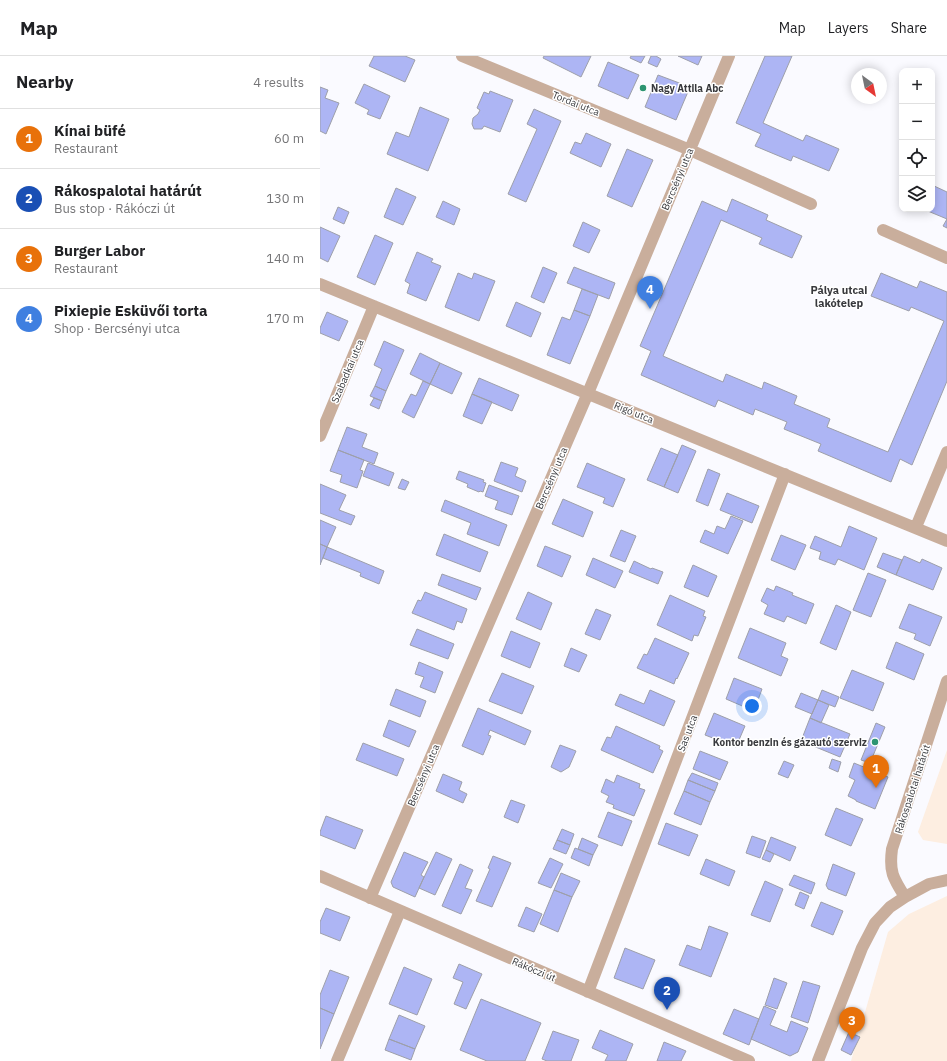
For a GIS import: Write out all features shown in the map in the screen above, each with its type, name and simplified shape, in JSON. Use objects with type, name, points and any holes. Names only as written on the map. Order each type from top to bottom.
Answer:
[{"type":"street","name":"Tordai utca","points":[[462,56],[690,150],[811,204]]},
{"type":"street","name":"Bercsényi utca","points":[[370,898],[588,393],[729,56]]},
{"type":"street","points":[[883,230],[947,258]]},
{"type":"street","name":"Rigó utca","points":[[320,284],[947,540]]},
{"type":"street","name":"Szabadkai utca","points":[[320,436],[374,306]]},
{"type":"street","points":[[916,527],[947,452]]},
{"type":"street","name":"Sas utca","points":[[588,992],[785,474]]},
{"type":"street","name":"Rákospalotai határút","points":[[905,897],[894,879],[891,867],[892,849],[947,681]]},
{"type":"street","name":"Rákóczi út","points":[[320,876],[749,1061]]},
{"type":"street","points":[[818,1061],[862,948],[875,923],[890,907],[905,897],[929,884],[947,880]]},
{"type":"street","points":[[337,1061],[400,911]]},
{"type":"shaded area","points":[[947,750],[947,844],[923,840],[918,832]]},
{"type":"shaded area","points":[[947,896],[947,1061],[851,1061],[888,932],[909,914]]},
{"type":"building","points":[[374,56],[405,56],[415,60],[405,82],[369,66]]},
{"type":"building","points":[[544,56],[591,56],[581,77],[543,58]]},
{"type":"building","points":[[631,56],[645,56],[641,63],[630,58]]},
{"type":"building","points":[[651,56],[656,56],[661,59],[657,67],[648,63]]},
{"type":"building","points":[[678,56],[702,56],[698,65]]},
{"type":"building","points":[[765,56],[792,56],[763,123],[803,141],[806,135],[839,149],[829,171],[793,156],[791,161],[755,146],[761,134],[736,123]]},
{"type":"building","points":[[608,62],[639,75],[628,99],[598,86]]},
{"type":"building","points":[[658,75],[690,87],[676,120],[645,107]]},
{"type":"building","points":[[364,84],[390,96],[380,119],[367,114],[369,110],[355,103]]},
{"type":"building","points":[[320,87],[328,90],[325,98],[339,103],[326,134],[320,131]]},
{"type":"building","points":[[490,91],[513,100],[500,132],[484,126],[482,129],[474,129],[472,124],[473,118],[480,110],[477,108],[484,92],[489,94]]},
{"type":"building","points":[[420,107],[449,119],[428,171],[387,154],[396,132],[409,137]]},
{"type":"building","points":[[534,109],[561,121],[526,202],[508,194],[537,129],[527,124]]},
{"type":"building","points":[[586,133],[611,144],[601,167],[570,153],[575,142],[581,144]]},
{"type":"building","points":[[627,149],[653,160],[632,207],[607,196]]},
{"type":"building","points":[[935,186],[947,192],[947,219],[930,212],[935,212]]},
{"type":"building","points":[[396,188],[416,197],[403,225],[384,217]]},
{"type":"building","points":[[732,199],[768,215],[766,220],[802,236],[792,258],[759,244],[762,238],[721,220],[663,356],[723,382],[726,374],[762,389],[764,382],[797,396],[794,404],[830,419],[827,427],[888,452],[944,321],[911,307],[909,311],[871,296],[881,273],[917,288],[920,281],[947,292],[947,381],[912,465],[900,459],[891,482],[818,451],[821,444],[784,429],[787,422],[755,409],[753,415],[718,400],[715,407],[641,375],[651,351],[640,346],[702,201],[727,212]]},
{"type":"building","points":[[443,201],[460,209],[454,225],[436,217]]},
{"type":"building","points":[[338,207],[349,212],[344,224],[333,219]]},
{"type":"building","points":[[947,219],[947,228],[943,226]]},
{"type":"building","points":[[583,222],[600,230],[589,253],[573,246]]},
{"type":"building","points":[[320,227],[340,236],[328,262],[320,258]]},
{"type":"building","points":[[375,235],[393,243],[375,285],[357,277]]},
{"type":"building","points":[[417,252],[433,259],[431,262],[441,266],[426,301],[407,293],[410,284],[405,281]]},
{"type":"building","points":[[543,267],[557,273],[544,303],[531,297]]},
{"type":"building","points":[[574,267],[615,283],[609,299],[567,283]]},
{"type":"building","points":[[458,273],[472,279],[474,273],[495,281],[479,321],[445,307]]},
{"type":"building","points":[[582,289],[598,295],[590,316],[574,310]]},
{"type":"building","points":[[516,302],[541,313],[531,337],[506,326]]},
{"type":"building","points":[[574,310],[590,316],[570,364],[547,355],[562,317],[570,320]]},
{"type":"building","points":[[327,312],[348,321],[339,341],[320,333],[320,328]]},
{"type":"building","points":[[384,341],[404,350],[386,391],[375,386],[382,369],[374,365]]},
{"type":"building","points":[[420,353],[440,363],[430,384],[410,374]]},
{"type":"building","points":[[440,363],[462,373],[452,394],[430,384]]},
{"type":"building","points":[[479,378],[519,395],[512,411],[472,394]]},
{"type":"building","points":[[423,381],[430,384],[414,418],[402,412],[411,394],[416,396]]},
{"type":"building","points":[[375,386],[386,391],[382,401],[370,396]]},
{"type":"building","points":[[472,394],[492,402],[482,424],[463,416]]},
{"type":"building","points":[[374,398],[382,401],[379,409],[370,405]]},
{"type":"building","points":[[347,427],[367,434],[362,447],[378,453],[374,464],[338,450]]},
{"type":"building","points":[[682,445],[696,451],[678,493],[664,487]]},
{"type":"building","points":[[661,448],[678,455],[664,487],[647,480]]},
{"type":"building","points":[[338,450],[364,460],[360,470],[363,471],[357,488],[340,482],[342,475],[330,471]]},
{"type":"building","points":[[501,462],[518,468],[515,476],[526,481],[522,492],[494,481]]},
{"type":"building","points":[[368,463],[394,473],[389,486],[363,476]]},
{"type":"building","points":[[587,463],[625,479],[613,507],[603,503],[605,498],[577,487]]},
{"type":"building","points":[[708,469],[720,474],[708,506],[696,501]]},
{"type":"building","points":[[459,471],[484,480],[483,482],[486,483],[483,492],[467,487],[468,484],[456,479]]},
{"type":"building","points":[[402,479],[409,482],[405,490],[398,488]]},
{"type":"building","points":[[320,484],[346,495],[339,510],[355,516],[351,525],[320,513]]},
{"type":"building","points":[[489,485],[519,496],[512,515],[495,509],[498,501],[485,496]]},
{"type":"building","points":[[727,493],[759,506],[752,523],[720,510]]},
{"type":"building","points":[[563,499],[593,512],[583,537],[552,524]]},
{"type":"building","points":[[445,500],[507,525],[499,546],[467,534],[471,523],[441,511]]},
{"type":"building","points":[[731,516],[743,521],[728,554],[700,542],[705,530],[714,534],[717,526],[725,529]]},
{"type":"building","points":[[320,520],[336,527],[327,547],[320,544]]},
{"type":"building","points":[[849,526],[877,538],[864,570],[838,559],[835,565],[819,559],[821,552],[810,548],[815,536],[841,547]]},
{"type":"building","points":[[621,530],[636,536],[625,562],[610,556]]},
{"type":"building","points":[[444,534],[488,552],[480,572],[436,555]]},
{"type":"building","points":[[781,535],[806,545],[795,570],[771,560]]},
{"type":"building","points":[[320,544],[327,547],[320,565]]},
{"type":"building","points":[[545,546],[571,556],[562,577],[537,566]]},
{"type":"building","points":[[327,547],[384,571],[379,584],[360,576],[361,573],[323,558]]},
{"type":"building","points":[[883,553],[902,560],[896,575],[877,567]]},
{"type":"building","points":[[904,556],[920,563],[922,559],[942,568],[933,590],[896,575]]},
{"type":"building","points":[[593,558],[623,571],[615,588],[586,575]]},
{"type":"building","points":[[634,561],[651,569],[652,568],[663,572],[658,584],[629,572]]},
{"type":"building","points":[[693,565],[717,576],[708,597],[684,587]]},
{"type":"building","points":[[868,573],[886,580],[871,617],[853,610]]},
{"type":"building","points":[[442,574],[481,588],[476,600],[438,585]]},
{"type":"building","points":[[776,586],[793,593],[792,595],[814,604],[806,624],[787,616],[784,622],[764,614],[768,605],[761,601],[767,588],[774,591]]},
{"type":"building","points":[[425,592],[467,609],[462,623],[457,621],[454,630],[412,613],[418,600],[421,601]]},
{"type":"building","points":[[528,592],[552,603],[541,630],[516,619]]},
{"type":"building","points":[[670,595],[705,611],[703,616],[706,617],[698,636],[694,635],[692,641],[657,625]]},
{"type":"building","points":[[909,604],[942,617],[930,646],[914,639],[916,634],[899,628]]},
{"type":"building","points":[[836,605],[851,612],[836,650],[820,643]]},
{"type":"building","points":[[596,609],[611,615],[600,640],[585,634]]},
{"type":"building","points":[[750,628],[786,643],[781,656],[788,659],[781,676],[738,658]]},
{"type":"building","points":[[417,629],[454,644],[448,659],[410,645]]},
{"type":"building","points":[[511,631],[540,643],[530,668],[501,656]]},
{"type":"building","points":[[655,638],[689,653],[674,684],[637,668],[644,654],[647,655]]},
{"type":"building","points":[[896,642],[924,654],[914,680],[886,668]]},
{"type":"building","points":[[571,648],[587,655],[579,672],[564,666]]},
{"type":"building","points":[[419,662],[443,672],[435,693],[420,687],[424,677],[415,674]]},
{"type":"building","points":[[852,670],[884,683],[873,711],[840,698]]},
{"type":"building","points":[[502,673],[534,686],[522,714],[489,701]]},
{"type":"building","points":[[734,678],[762,689],[754,711],[726,699]]},
{"type":"building","points":[[396,689],[426,701],[420,717],[390,705]]},
{"type":"building","points":[[650,690],[675,701],[664,726],[615,705],[620,694],[644,704]]},
{"type":"building","points":[[822,690],[839,697],[835,707],[818,700]]},
{"type":"building","points":[[801,693],[818,700],[812,714],[795,707]]},
{"type":"building","points":[[818,700],[829,705],[821,723],[810,718]]},
{"type":"building","points":[[478,708],[531,731],[525,745],[490,730],[488,735],[491,736],[483,755],[462,746]]},
{"type":"building","points":[[714,713],[745,726],[736,747],[705,735]]},
{"type":"building","points":[[810,718],[850,734],[840,757],[801,741]]},
{"type":"building","points":[[389,720],[416,731],[409,747],[383,736]]},
{"type":"building","points":[[876,723],[885,727],[870,763],[861,760]]},
{"type":"building","points":[[616,726],[660,746],[659,749],[663,751],[653,773],[601,750],[607,737],[611,738]]},
{"type":"building","points":[[363,743],[404,759],[397,776],[356,760]]},
{"type":"building","points":[[560,745],[576,751],[569,767],[561,772],[551,767]]},
{"type":"building","points":[[700,751],[728,762],[720,780],[693,769]]},
{"type":"building","points":[[832,759],[841,762],[838,772],[829,768]]},
{"type":"building","points":[[784,761],[794,765],[788,778],[778,774]]},
{"type":"building","points":[[854,763],[888,777],[875,809],[848,796],[855,780],[849,777]]},
{"type":"building","points":[[692,773],[718,783],[715,791],[688,780]]},
{"type":"building","points":[[443,774],[462,782],[459,790],[467,794],[463,803],[436,791]]},
{"type":"building","points":[[617,775],[640,784],[639,788],[645,790],[634,816],[613,808],[614,805],[606,802],[609,796],[601,792],[606,779],[614,783]]},
{"type":"building","points":[[688,780],[715,791],[710,802],[684,791]]},
{"type":"building","points":[[684,791],[710,802],[701,825],[674,814]]},
{"type":"building","points":[[511,800],[525,805],[518,823],[504,817]]},
{"type":"building","points":[[836,808],[863,819],[851,846],[825,835]]},
{"type":"building","points":[[608,812],[632,821],[622,846],[598,837]]},
{"type":"building","points":[[326,816],[363,830],[355,849],[320,835]]},
{"type":"building","points":[[666,823],[698,835],[689,856],[658,844]]},
{"type":"building","points":[[562,829],[574,834],[570,845],[557,840]]},
{"type":"building","points":[[752,836],[766,841],[760,858],[746,853]]},
{"type":"building","points":[[771,837],[796,847],[790,861],[766,850]]},
{"type":"building","points":[[582,838],[598,845],[593,855],[578,849]]},
{"type":"building","points":[[557,840],[570,845],[566,854],[553,849]]},
{"type":"building","points":[[575,848],[593,855],[589,866],[571,858]]},
{"type":"building","points":[[766,850],[774,854],[770,862],[762,859]]},
{"type":"building","points":[[404,852],[428,862],[421,875],[424,877],[415,897],[393,887],[391,882]]},
{"type":"building","points":[[436,852],[452,859],[435,895],[419,888]]},
{"type":"building","points":[[493,856],[511,863],[492,907],[476,901],[490,869],[488,868]]},
{"type":"building","points":[[550,858],[563,864],[551,888],[538,883]]},
{"type":"building","points":[[706,859],[735,871],[729,886],[700,874]]},
{"type":"building","points":[[460,864],[473,870],[465,888],[472,890],[461,914],[442,906]]},
{"type":"building","points":[[833,864],[855,873],[846,896],[828,889],[826,885]]},
{"type":"building","points":[[561,873],[580,881],[572,897],[554,890]]},
{"type":"building","points":[[794,875],[815,883],[811,894],[789,885]]},
{"type":"building","points":[[765,881],[783,889],[770,922],[751,915]]},
{"type":"building","points":[[554,890],[572,897],[558,932],[540,924]]},
{"type":"building","points":[[800,892],[809,896],[804,909],[795,905]]},
{"type":"building","points":[[821,902],[843,911],[833,935],[811,926]]},
{"type":"building","points":[[526,907],[542,914],[534,932],[518,926]]},
{"type":"building","points":[[326,908],[350,917],[340,941],[320,933],[320,922]]},
{"type":"building","points":[[709,926],[728,933],[711,977],[679,965],[687,945],[701,950]]},
{"type":"building","points":[[625,948],[655,960],[643,989],[614,978]]},
{"type":"building","points":[[459,964],[482,974],[466,1009],[454,1004],[463,982],[453,978]]},
{"type":"building","points":[[404,967],[432,979],[417,1015],[389,1004]]},
{"type":"building","points":[[330,970],[349,977],[334,1014],[320,1008],[320,995]]},
{"type":"building","points":[[774,978],[787,983],[777,1009],[765,1005]]},
{"type":"building","points":[[803,981],[820,986],[808,1023],[791,1017]]},
{"type":"building","points":[[481,999],[541,1023],[525,1061],[487,1061],[460,1050]]},
{"type":"building","points":[[764,1006],[776,1011],[770,1025],[787,1032],[791,1021],[808,1028],[798,1052],[790,1056],[751,1039]]},
{"type":"building","points":[[320,1008],[334,1014],[320,1049]]},
{"type":"building","points":[[734,1009],[759,1019],[749,1045],[723,1034]]},
{"type":"building","points":[[399,1015],[425,1026],[415,1049],[389,1039]]},
{"type":"building","points":[[600,1030],[633,1044],[626,1061],[605,1061],[608,1055],[592,1048]]},
{"type":"building","points":[[553,1031],[579,1040],[571,1061],[547,1061],[542,1059]]},
{"type":"building","points":[[849,1032],[860,1037],[851,1055],[841,1050]]},
{"type":"building","points":[[389,1039],[415,1049],[411,1060],[385,1050]]},
{"type":"building","points":[[664,1042],[686,1051],[681,1061],[657,1061]]},
{"type":"place","name":"Nagy Attila Abc","points":[[643,88]]},
{"type":"place","name":"Pixiepie Esküvői torta","points":[[650,309]]},
{"type":"place","name":"Kontor benzin és gázautó szerviz","points":[[875,742]]},
{"type":"place","name":"Kínai büfé","points":[[876,788]]},
{"type":"place","name":"Rákospalotai határút","points":[[667,1010]]},
{"type":"place","name":"Burger Labor","points":[[852,1040]]},
{"type":"district","name":"Pálya utcai lakótelep","points":[[839,296]]}]
